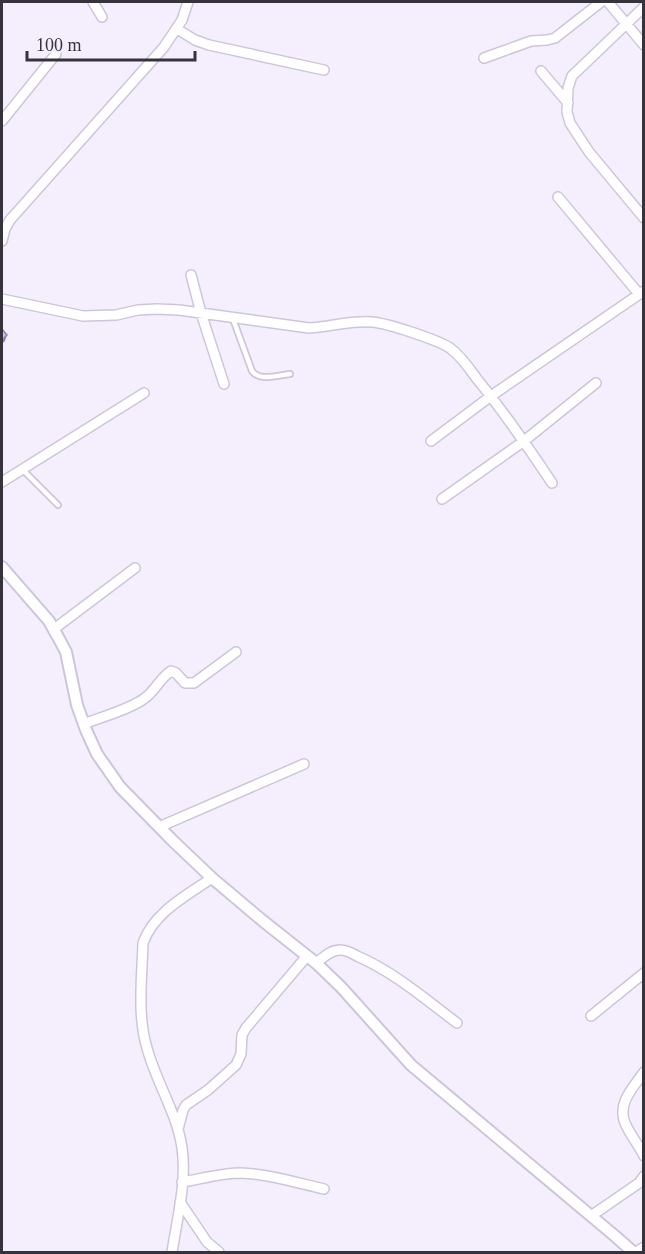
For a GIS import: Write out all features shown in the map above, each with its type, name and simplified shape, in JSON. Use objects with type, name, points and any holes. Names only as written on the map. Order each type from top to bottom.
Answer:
[{"type":"street","points":[[93,2],[102,17]]},
{"type":"street","points":[[2,241],[3,228],[164,47],[182,20],[188,2]]},
{"type":"street","points":[[484,58],[531,41],[555,38],[601,2]]},
{"type":"street","points":[[608,2],[644,45]]},
{"type":"street","points":[[644,7],[572,76],[568,88],[568,117],[573,128],[589,152],[644,218]]},
{"type":"street","points":[[177,29],[209,45],[324,70]]},
{"type":"street","points":[[2,121],[56,54]]},
{"type":"street","points":[[541,70],[568,103]]},
{"type":"street","points":[[431,441],[491,396],[641,292],[558,197]]},
{"type":"street","points":[[190,275],[224,384]]},
{"type":"street","points":[[2,299],[83,316],[116,315],[157,309],[309,328],[358,322],[380,323],[448,346],[456,353],[491,396],[552,483]]},
{"type":"street","points":[[442,499],[524,441],[596,384]]},
{"type":"street","points":[[2,482],[144,393]]},
{"type":"street","points":[[2,567],[54,629],[66,652],[77,705],[84,724],[98,754],[120,787],[212,878],[312,960],[341,987],[411,1065],[635,1252],[644,1247]]},
{"type":"street","points":[[54,629],[135,568]]},
{"type":"street","points":[[84,724],[140,702],[171,671],[185,682],[194,683],[236,652]]},
{"type":"street","points":[[159,827],[304,764]]},
{"type":"street","points":[[172,1252],[180,1202],[183,1162],[178,1130],[150,1057],[142,1026],[143,943],[147,933],[164,912],[212,878]]},
{"type":"street","points":[[178,1130],[186,1105],[208,1090],[236,1065],[241,1054],[242,1035],[246,1028],[312,960],[329,953],[339,950],[347,951],[369,961],[407,985],[457,1023]]},
{"type":"street","points":[[591,1016],[644,973]]},
{"type":"street","points":[[644,1072],[626,1096],[621,1110],[625,1123],[644,1156]]},
{"type":"street","points":[[182,1182],[240,1173],[324,1189]]},
{"type":"street","points":[[591,1216],[639,1183],[644,1176]]},
{"type":"street","points":[[180,1202],[207,1242],[219,1252]]},
{"type":"lane","points":[[232,318],[255,375],[260,377],[290,374]]},
{"type":"lane","points":[[22,469],[58,505]]},
{"type":"building","points":[[2,329],[7,335],[2,340]]}]
